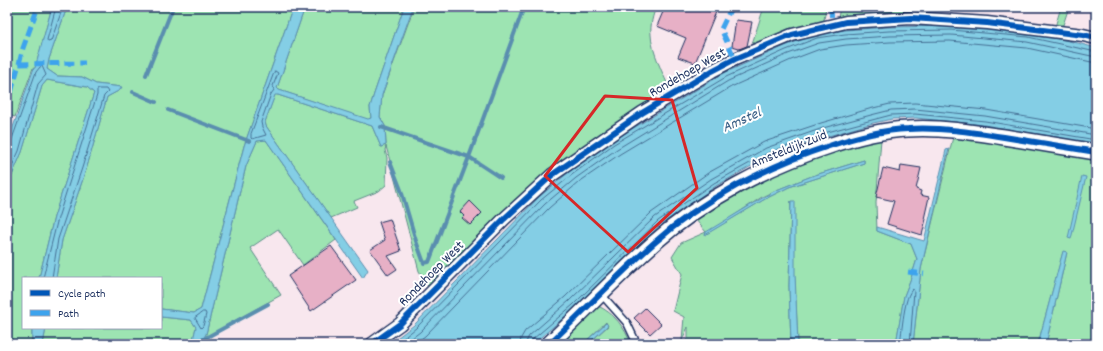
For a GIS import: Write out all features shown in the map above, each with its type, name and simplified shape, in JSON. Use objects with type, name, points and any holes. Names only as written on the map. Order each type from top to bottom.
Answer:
[{"type":"street","name":"Rondehoep West","points":[[372,344],[400,324],[504,219],[552,175],[642,113],[734,59],[792,35],[846,22],[911,18],[987,23],[1096,38]]},
{"type":"street","name":"Amsteldijk Zuid","points":[[548,344],[654,242],[689,216],[729,190],[785,162],[857,137],[886,131],[932,128],[968,132],[1096,152]]},
{"type":"lane","points":[[601,294],[627,323],[636,344]]},
{"type":"highlighted area","points":[[605,96],[672,100],[697,188],[628,252],[545,176]]},
{"type":"green space","points":[[7,7],[52,7],[35,69],[33,68],[15,117],[7,114]]},
{"type":"green space","points":[[67,7],[293,7],[244,146],[201,309],[194,313],[162,309],[162,277],[56,277],[62,240],[86,170],[107,97],[120,90],[121,87],[96,84],[82,77],[57,76],[47,69]]},
{"type":"green space","points":[[305,7],[404,7],[370,107],[371,118],[368,120],[279,90],[277,88]]},
{"type":"green space","points":[[414,7],[656,7],[651,24],[653,48],[671,91],[625,118],[430,290],[419,271],[386,146],[386,185],[379,191],[354,201],[357,207],[331,218],[266,126],[265,122],[275,94],[372,126],[381,147],[386,145],[385,126],[380,117],[382,95]]},
{"type":"green space","points":[[764,7],[826,7],[824,20],[771,40],[750,50]]},
{"type":"green space","points":[[840,7],[931,7],[929,15],[838,18]]},
{"type":"green space","points":[[1061,7],[1069,7],[1063,25],[1055,27]]},
{"type":"green space","points":[[47,80],[87,87],[94,93],[54,217],[39,277],[22,277],[22,329],[32,329],[32,344],[7,344],[7,187],[22,152],[42,86]]},
{"type":"green space","points":[[953,137],[1096,158],[1096,344],[1046,344],[1067,252],[1063,252],[1038,344],[913,344],[921,269]]},
{"type":"green space","points":[[881,139],[876,203],[877,231],[911,244],[917,259],[904,296],[896,344],[798,344],[791,201],[789,286],[791,344],[684,344],[688,338],[688,327],[682,340],[684,317],[673,311],[682,274],[672,257],[681,243],[706,232],[695,219],[731,195],[821,154],[868,141]],"holes":[[[864,160],[864,163],[789,187],[765,199],[706,234],[762,197],[774,191],[812,176]]]},
{"type":"green space","points":[[266,140],[336,240],[303,265],[278,229],[250,248],[281,295],[227,325],[200,344],[206,334],[246,166],[257,141]]},
{"type":"green space","points":[[598,306],[614,317],[626,332],[631,344],[588,344],[608,326],[606,322],[583,344],[556,344]]},
{"type":"green space","points":[[162,317],[191,320],[196,327],[192,344],[43,344],[46,329],[162,329]]},
{"type":"water","points":[[52,7],[67,7],[47,69],[57,76],[82,77],[96,84],[122,87],[120,90],[107,97],[86,170],[62,240],[56,277],[39,277],[54,217],[94,93],[87,87],[47,80],[42,86],[22,152],[7,187],[7,144],[35,68]]},
{"type":"water","points":[[293,7],[305,7],[277,88],[279,90],[368,119],[371,118],[370,107],[404,7],[413,7],[382,95],[380,117],[385,126],[386,145],[381,147],[372,126],[278,95],[275,95],[265,122],[266,126],[368,270],[363,278],[266,140],[257,141],[246,166],[206,334],[200,344],[192,344],[196,327],[191,320],[162,317],[162,309],[194,313],[201,309],[244,146]]},
{"type":"water","name":"Amstel","points":[[951,26],[1042,36],[1096,48],[1096,144],[984,125],[916,118],[892,119],[873,123],[769,156],[716,186],[660,225],[575,308],[533,344],[389,344],[414,325],[539,197],[570,171],[612,141],[724,73],[816,34],[845,30],[889,27]]},
{"type":"water","points":[[949,149],[921,269],[913,344],[896,344],[904,296],[917,259],[911,244],[877,231],[877,227],[924,241],[946,150]]},
{"type":"water","points":[[864,160],[864,163],[789,187],[765,199],[705,235],[706,232],[774,191],[812,176]]},
{"type":"water","points":[[1082,176],[1086,177],[1071,239],[1068,238]]},
{"type":"water","points":[[791,201],[795,201],[795,274],[798,344],[791,344],[789,286]]},
{"type":"water","points":[[1063,251],[1067,252],[1046,344],[1038,344]]},
{"type":"water","points":[[606,323],[608,325],[588,344],[583,344]]},
{"type":"water","points":[[32,329],[46,329],[43,344],[32,344]]},
{"type":"building","points":[[665,7],[718,7],[695,63],[678,57],[686,38],[657,26]]},
{"type":"building","points":[[736,20],[752,22],[747,46],[739,49],[732,46]]},
{"type":"building","points":[[901,165],[921,168],[916,189],[921,191],[920,195],[929,197],[922,235],[887,224],[894,201],[876,197],[883,168],[900,172]]},
{"type":"building","points":[[470,201],[482,213],[470,225],[462,218],[464,216],[460,212]]},
{"type":"building","points":[[390,219],[401,251],[388,256],[397,269],[388,275],[370,250],[385,240],[379,222]]},
{"type":"building","points":[[331,246],[356,280],[311,311],[288,276]]},
{"type":"building","points":[[645,308],[661,324],[650,334],[634,318]]},
{"type":"waterway","points":[[146,75],[173,7]]},
{"type":"waterway","points":[[501,178],[469,157],[524,7]]},
{"type":"waterway","points":[[133,92],[156,102]]},
{"type":"waterway","points":[[168,110],[249,141]]},
{"type":"waterway","points":[[381,127],[469,157],[429,262],[424,263],[401,190],[390,162]]},
{"type":"waterway","points":[[198,342],[268,304]]},
{"type":"marked path","points":[[19,64],[23,48],[38,7]]},
{"type":"marked path","points":[[733,7],[731,8],[721,29],[735,59]]},
{"type":"marked path","points":[[831,7],[832,25]]},
{"type":"marked path","points":[[7,107],[19,64],[85,63]]},
{"type":"marked path","points":[[908,272],[924,274]]},
{"type":"cycle path","points":[[372,344],[400,324],[504,219],[552,175],[642,113],[735,59],[792,35],[846,22],[911,18],[987,23],[1096,38]]},
{"type":"cycle path","points":[[549,344],[654,243],[693,212],[759,174],[806,154],[868,134],[920,129],[944,129],[968,132],[1096,152]]}]
